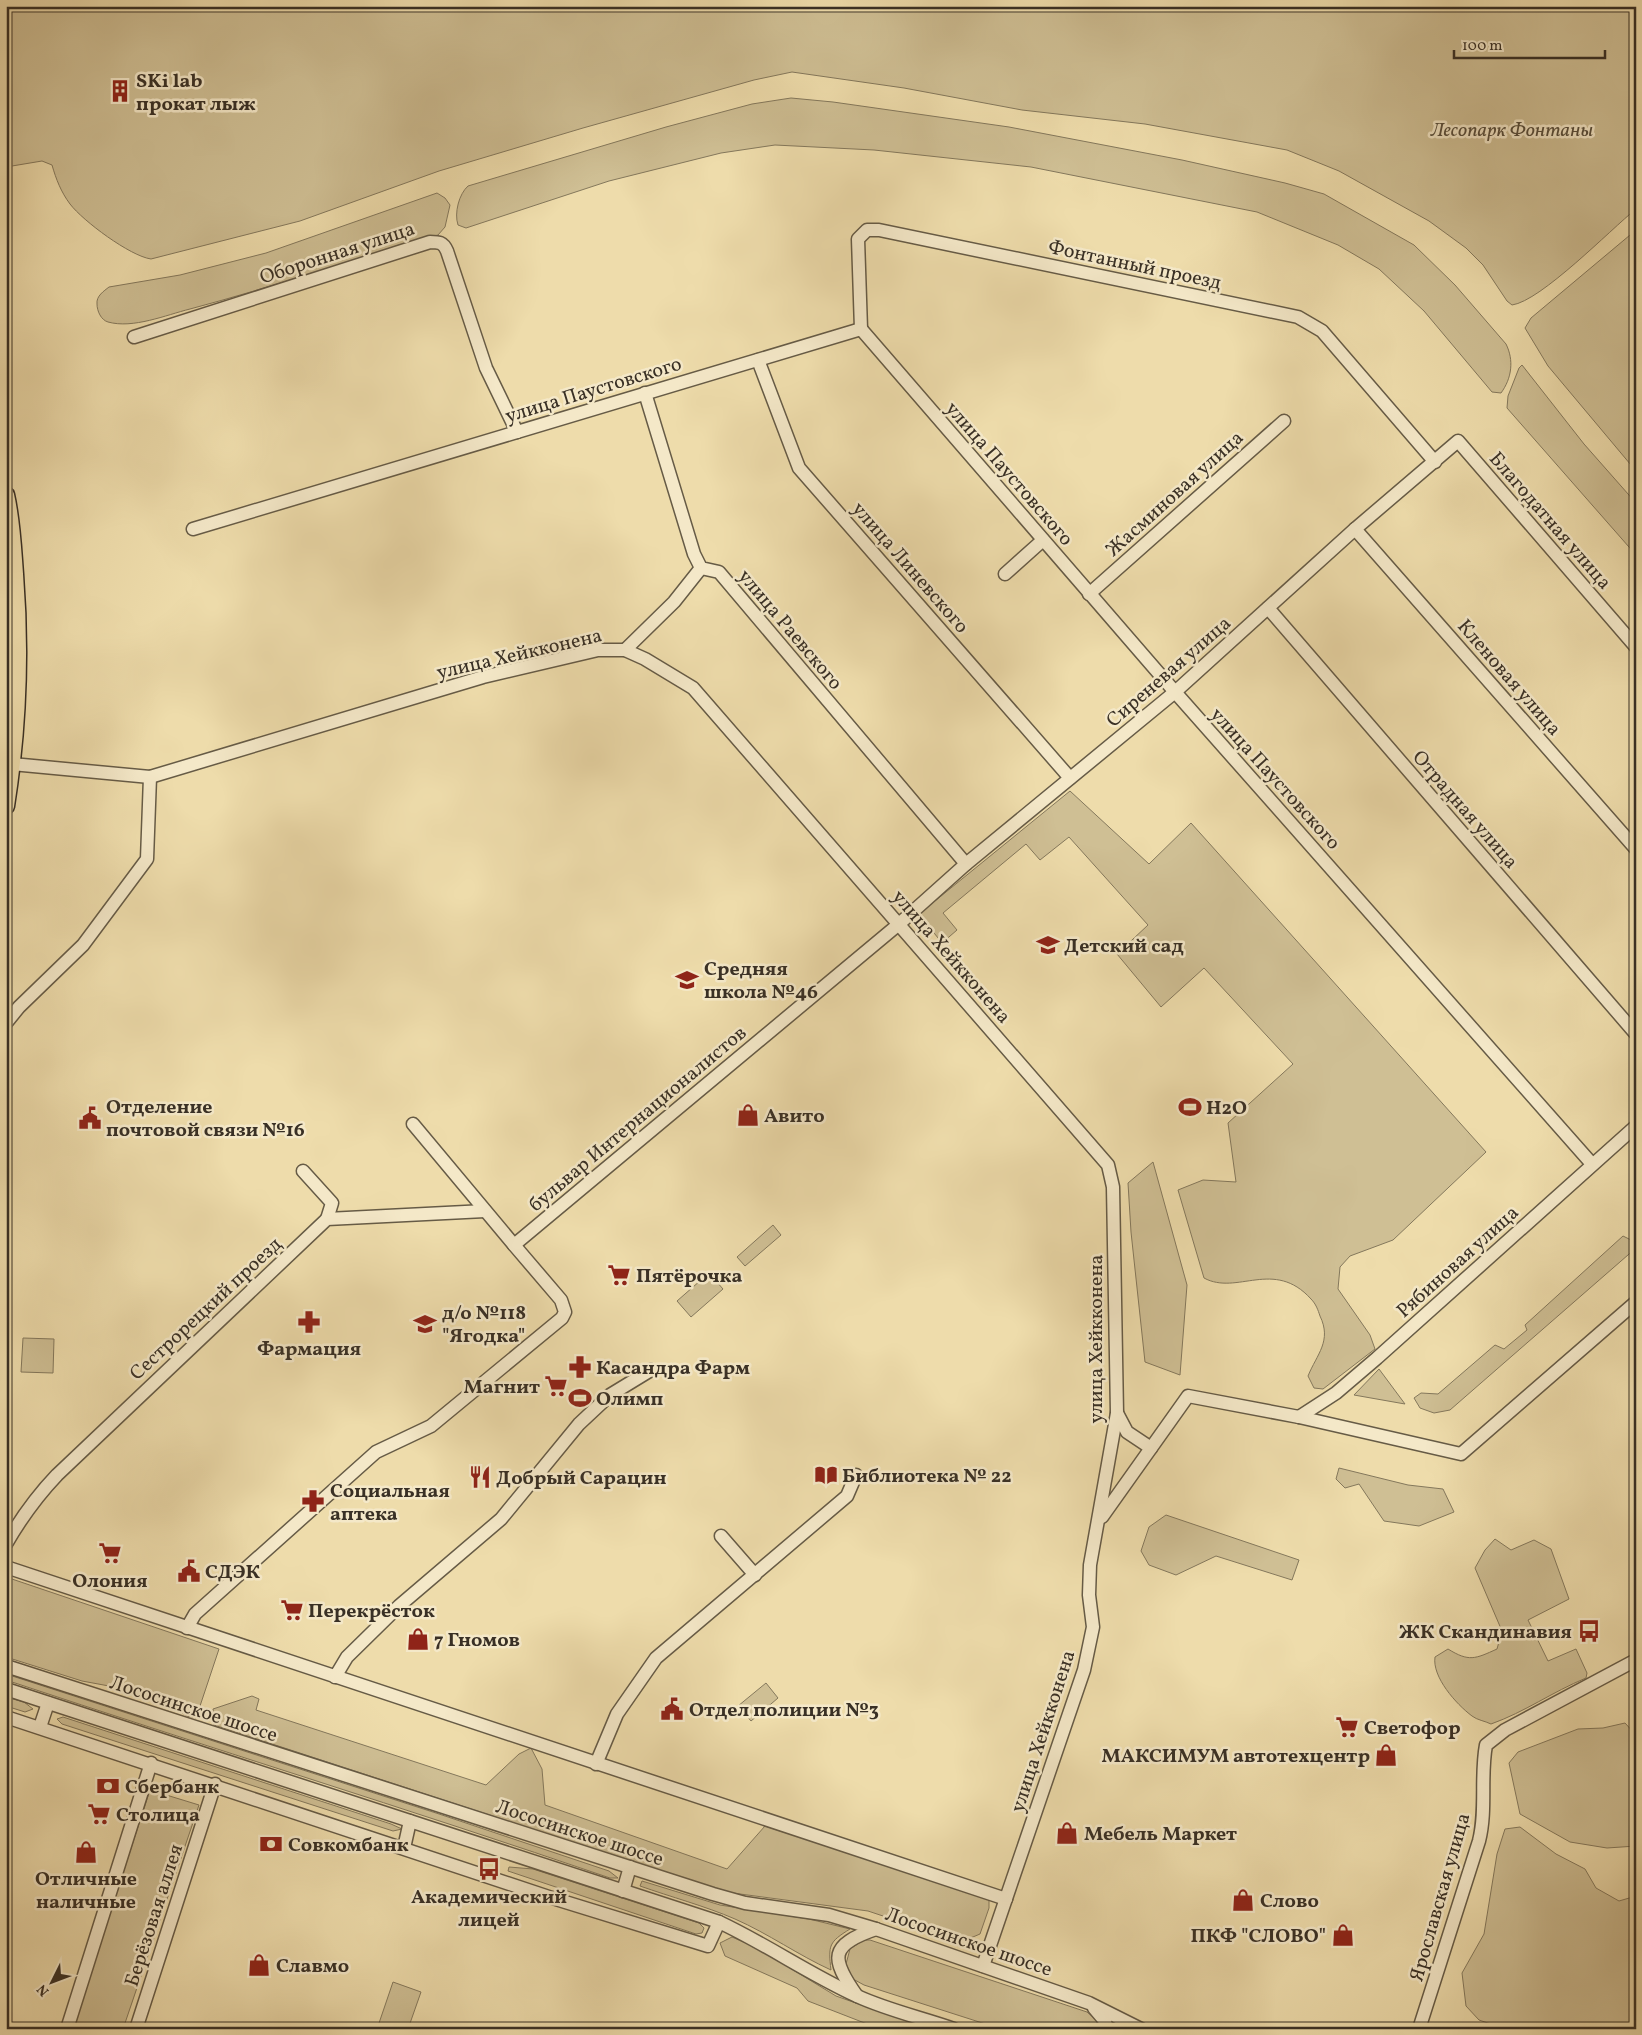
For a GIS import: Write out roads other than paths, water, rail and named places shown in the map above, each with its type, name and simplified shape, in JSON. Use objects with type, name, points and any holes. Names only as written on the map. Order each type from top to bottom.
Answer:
[{"type":"main road","points":[[6,495],[12,525],[19,624],[12,764],[6,806]]},
{"type":"street","name":"Фонтанный проезд","points":[[861,329],[858,240],[867,230],[879,230],[1298,316],[1322,331],[1435,462]]},
{"type":"street","name":"Оборонная улица","points":[[134,337],[430,242],[439,242],[444,245],[447,251],[486,368],[517,432]]},
{"type":"street","name":"улица Паустовского","points":[[193,529],[861,329],[1175,692],[1592,1164]]},
{"type":"street","name":"улица Линевского","points":[[758,360],[799,468],[1070,778]]},
{"type":"street","points":[[625,650],[674,602],[700,568],[644,394]]},
{"type":"street","name":"Жасминовая улица","points":[[1090,594],[1284,421]]},
{"type":"street","name":"Сиреневая улица","points":[[899,924],[966,864],[1175,692],[1356,529],[1458,441]]},
{"type":"street","name":"Благодатная улица","points":[[1458,441],[1636,647]]},
{"type":"street","name":"Кленовая улица","points":[[1356,529],[1636,849]]},
{"type":"street","points":[[1005,574],[1044,540]]},
{"type":"street","name":"улица Раевского","points":[[700,568],[719,572],[966,864]]},
{"type":"street","name":"Отрадная улица","points":[[1268,608],[1636,1034]]},
{"type":"street","name":"улица Хейкконена","points":[[12,764],[150,777],[483,677],[598,650],[625,650],[693,688],[1108,1165],[1113,1187],[1117,1413],[1090,1566],[1088,1595],[1093,1627],[1086,1664],[983,1966]]},
{"type":"street","points":[[6,1023],[19,1006],[83,945],[147,859],[150,777]]},
{"type":"street","name":"бульвар Интернационалистов","points":[[514,1245],[899,924]]},
{"type":"street","points":[[187,1628],[195,1614],[376,1452],[431,1426],[562,1318],[565,1312],[561,1300],[414,1124]]},
{"type":"street","name":"Рябиновая улица","points":[[1299,1417],[1336,1393],[1377,1358],[1636,1126]]},
{"type":"street","points":[[303,1170],[332,1203],[327,1219],[486,1211]]},
{"type":"street","name":"Сестрорецкий проезд","points":[[6,1544],[26,1510],[56,1475],[327,1219]]},
{"type":"street","points":[[1099,1521],[1188,1396],[1299,1417],[1460,1454],[1636,1302]]},
{"type":"street","points":[[335,1677],[347,1657],[399,1606],[500,1519],[579,1424],[610,1395],[651,1370]]},
{"type":"street","points":[[1117,1413],[1127,1432],[1151,1448]]},
{"type":"street","points":[[596,1764],[617,1714],[656,1658],[847,1496],[856,1475]]},
{"type":"street","points":[[721,1536],[754,1575]]},
{"type":"street","points":[[6,1567],[1006,1899]]},
{"type":"street","name":"Ярославская улица","points":[[1420,2029],[1480,1841],[1484,1823],[1482,1765],[1486,1745],[1519,1722],[1636,1660]]},
{"type":"street","name":"Лососинское шоссе","points":[[6,1666],[745,1903],[829,1915],[876,1929],[1089,2003],[1141,2029]]},
{"type":"street","name":"Лососинское шоссе","points":[[6,1689],[719,1922],[751,1937],[811,1973],[858,1997],[926,2024],[954,2029]]},
{"type":"street","points":[[40,1727],[48,1703]]},
{"type":"street","points":[[6,1716],[549,1897],[708,1946],[719,1922]]},
{"type":"street","points":[[67,2029],[151,1763]]},
{"type":"street","name":"Берёзовая аллея","points":[[136,2029],[214,1784]]},
{"type":"street","points":[[404,1848],[410,1821]]},
{"type":"street","points":[[624,1891],[630,1867]]},
{"type":"street","points":[[858,1997],[841,1972],[838,1960],[840,1949],[849,1940],[876,1929]]},
{"type":"street","points":[[1089,2003],[1101,2016],[1108,2029]]},
{"type":"place","name":"SKi lab прокат лыж","points":[[120,91]]},
{"type":"place","name":"Детский сад","points":[[1048,945]]},
{"type":"place","name":"Средняя школа №46","points":[[687,980]]},
{"type":"place","name":"H2O","points":[[1190,1107]]},
{"type":"place","name":"Авито","points":[[748,1115]]},
{"type":"place","name":"Отделение почтовой связи №16","points":[[90,1118]]},
{"type":"place","name":"Пятёрочка","points":[[619,1275]]},
{"type":"place","name":"Фармация","points":[[309,1322]]},
{"type":"place","name":"д/о №118 \"Ягодка\"","points":[[425,1324]]},
{"type":"place","name":"Касандра Фарм","points":[[580,1367]]},
{"type":"place","name":"Магнит","points":[[556,1386]]},
{"type":"place","name":"Олимп","points":[[580,1398]]},
{"type":"place","name":"Библиотека № 22","points":[[826,1475]]},
{"type":"place","name":"Добрый Сарацин","points":[[480,1477]]},
{"type":"place","name":"Социальная аптека","points":[[313,1501]]},
{"type":"place","name":"Олония","points":[[110,1553]]},
{"type":"place","name":"СДЭК","points":[[189,1571]]},
{"type":"place","name":"Перекрёсток","points":[[292,1610]]},
{"type":"place","name":"ЖК Скандинавия","points":[[1589,1631]]},
{"type":"place","name":"7 Гномов","points":[[418,1639]]},
{"type":"place","name":"Отдел полиции №3","points":[[672,1709]]},
{"type":"place","name":"Светофор","points":[[1347,1727]]},
{"type":"place","name":"МАКСИМУМ автотехцентр","points":[[1386,1755]]},
{"type":"place","name":"Сбербанк","points":[[108,1786]]},
{"type":"place","name":"Столица","points":[[99,1814]]},
{"type":"place","name":"Мебель Маркет","points":[[1067,1833]]},
{"type":"place","name":"Совкомбанк","points":[[271,1844]]},
{"type":"place","name":"Отличные наличные","points":[[86,1852]]},
{"type":"place","name":"Академический лицей","points":[[489,1869]]},
{"type":"place","name":"Слово","points":[[1243,1900]]},
{"type":"place","name":"ПКФ \"СЛОВО\"","points":[[1343,1935]]},
{"type":"place","name":"Славмо","points":[[259,1965]]},
{"type":"park label","name":"Лесопарк Фонтаны","points":[[1512,129]]}]
